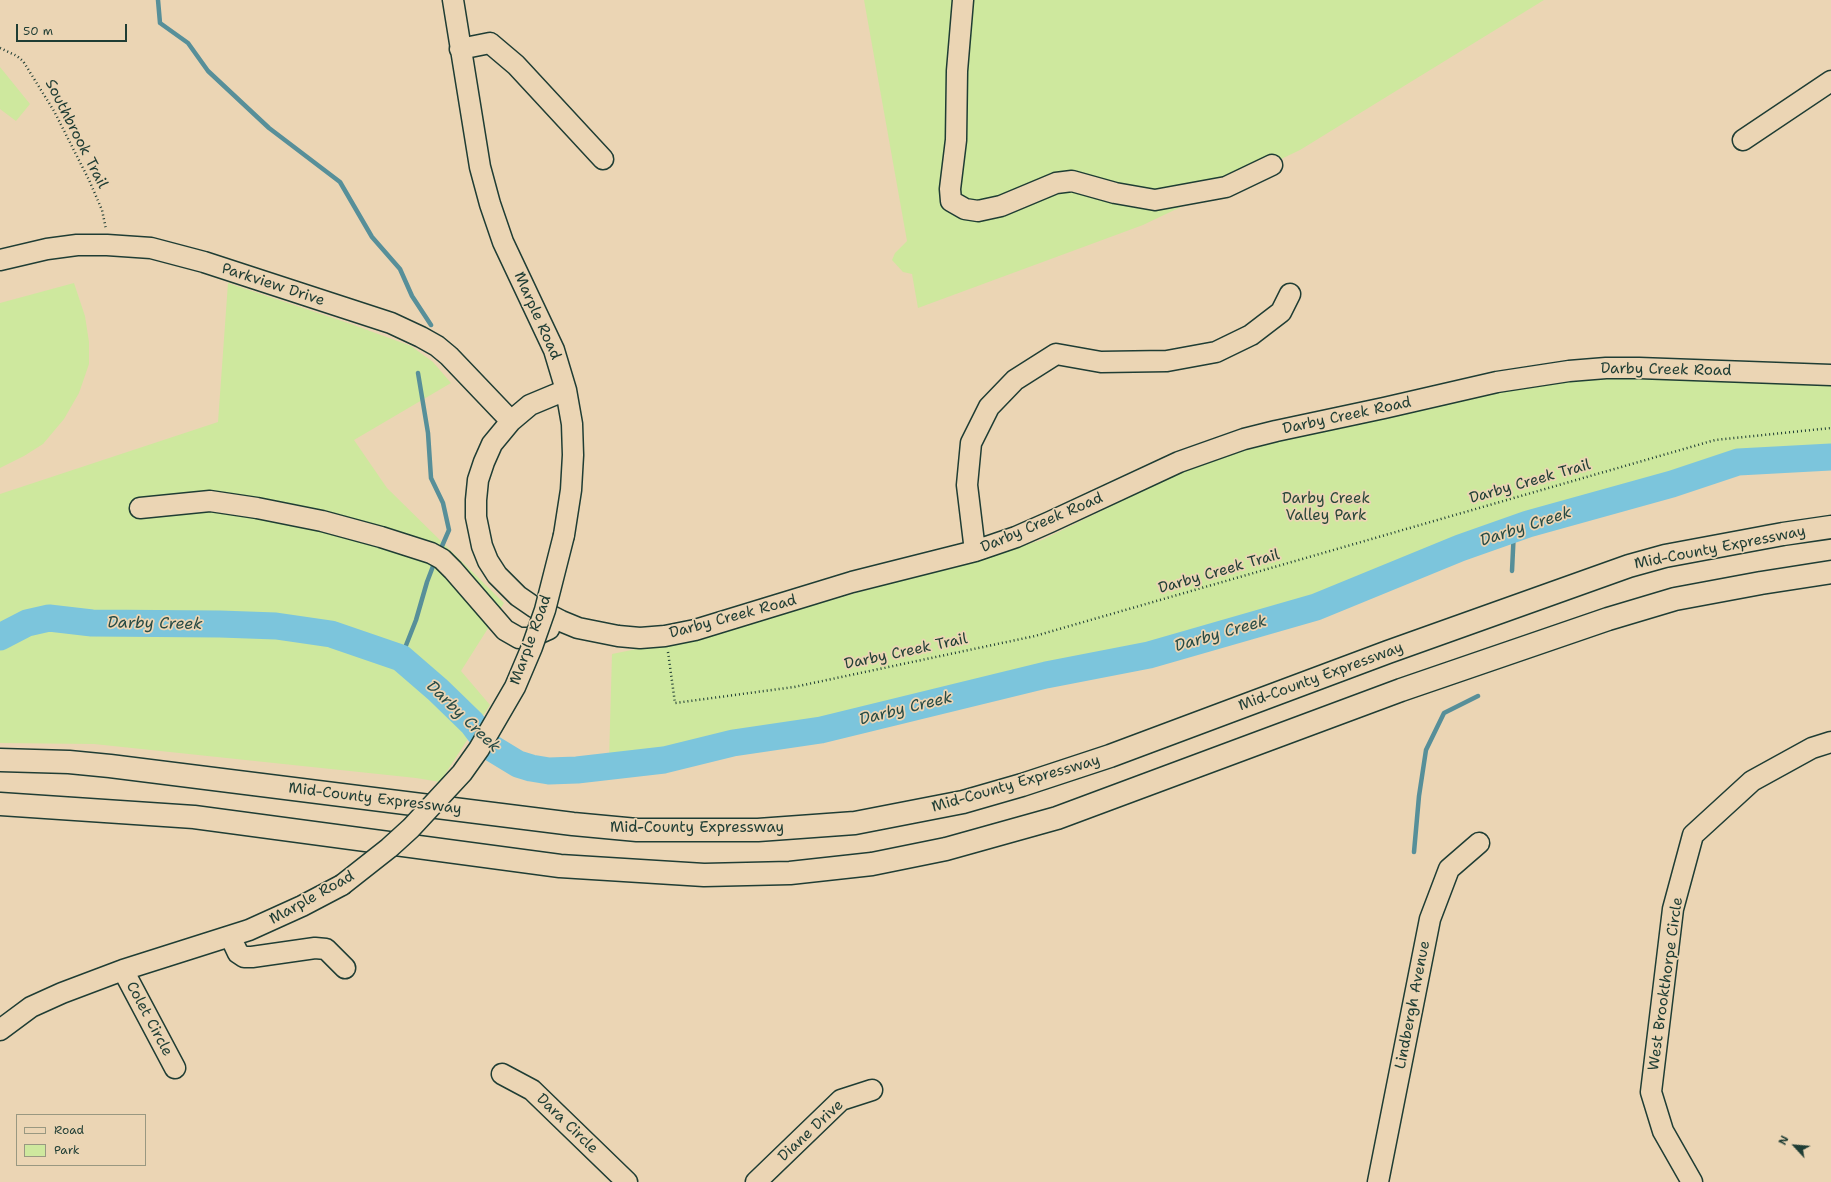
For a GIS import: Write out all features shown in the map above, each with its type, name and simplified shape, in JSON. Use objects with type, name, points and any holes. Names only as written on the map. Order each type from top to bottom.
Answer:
[{"type":"highway","name":"Mid-County Expressway","points":[[0,760],[69,762],[110,766],[572,824],[637,830],[758,830],[855,822],[964,802],[1022,785],[1110,756],[1388,652],[1629,566],[1665,556],[1783,534],[1831,527]]},
{"type":"highway","points":[[0,804],[194,817],[560,866],[704,875],[790,873],[872,864],[946,849],[1057,818],[1393,693],[1608,619],[1675,599],[1760,583],[1831,572]]},
{"type":"street","name":"Marple Road","points":[[0,1030],[37,1004],[62,993],[123,970],[230,936],[280,917],[342,885],[389,848],[411,828],[462,773],[479,749],[515,687],[532,647],[545,610],[564,535],[571,490],[573,455],[572,424],[566,390],[554,350],[503,242],[490,204],[480,167],[453,0]]},
{"type":"street","points":[[963,0],[957,71],[956,140],[950,189],[951,201],[965,209],[978,211],[1001,206],[1056,183],[1072,181],[1115,193],[1155,200],[1226,187],[1272,165]]},
{"type":"street","points":[[460,49],[490,43],[516,65],[603,159]]},
{"type":"street","points":[[1743,140],[1831,81]]},
{"type":"street","name":"Parkview Drive","points":[[0,260],[46,248],[77,245],[107,245],[151,248],[180,254],[405,329],[437,346],[449,356],[511,422]]},
{"type":"street","points":[[975,550],[967,485],[971,443],[989,407],[1015,380],[1056,354],[1101,362],[1167,361],[1216,352],[1257,331],[1281,312],[1290,294]]},
{"type":"street","name":"Darby Creek Road","points":[[566,390],[530,405],[511,422],[492,444],[478,480],[476,517],[482,546],[488,561],[508,586],[534,607],[578,628],[618,636],[640,638],[665,636],[696,630],[852,582],[975,550],[1022,534],[1179,462],[1237,441],[1276,430],[1384,408],[1497,382],[1569,371],[1606,368],[1831,375]]},
{"type":"street","points":[[140,508],[210,501],[257,508],[381,537],[436,556],[453,570],[505,630],[518,638],[528,638],[542,633],[561,621]]},
{"type":"street","name":"West Brookthorpe Circle","points":[[1689,1179],[1663,1131],[1651,1092],[1673,909],[1693,836],[1752,781],[1812,748],[1831,742]]},
{"type":"street","name":"Lindbergh Avenue","points":[[1378,1182],[1430,920],[1449,869],[1479,843]]},
{"type":"street","points":[[230,936],[238,953],[244,957],[315,948],[326,949],[345,968]]},
{"type":"street","name":"Colet Circle","points":[[123,970],[175,1068]]},
{"type":"street","name":"Dara Circle","points":[[502,1074],[532,1090],[627,1182]]},
{"type":"street","name":"Diane Drive","points":[[756,1182],[841,1100],[872,1090]]},
{"type":"path","name":"Southbrook Trail","points":[[0,48],[23,61],[54,111],[89,180],[102,210],[107,245]]},
{"type":"path","name":"Darby Creek Trail","points":[[665,636],[675,703],[794,687],[1035,636],[1715,440],[1831,428]]},
{"type":"green space","points":[[864,0],[1544,0],[1300,150],[1143,225],[918,308],[912,274],[903,272],[892,260],[895,253],[907,241]]},
{"type":"green space","points":[[0,67],[30,104],[16,121],[0,109]]},
{"type":"green space","points":[[74,283],[85,316],[89,342],[89,364],[79,393],[64,419],[43,444],[24,456],[0,468],[0,303]]},
{"type":"green space","points":[[228,283],[351,324],[411,346],[433,362],[451,383],[354,440],[387,488],[504,603],[461,671],[490,705],[440,782],[416,778],[94,744],[0,743],[0,494],[218,422]]},
{"type":"green space","name":"Darby Creek Valley Park","points":[[1608,372],[1831,378],[1831,449],[1738,456],[1499,526],[1358,585],[1161,645],[956,689],[787,729],[609,760],[612,654],[716,633],[1042,540],[1207,459],[1311,425]]},
{"type":"waterway","points":[[158,0],[160,23],[188,43],[208,71],[269,128],[340,182],[372,237],[400,269],[412,296],[431,325]]},
{"type":"waterway","points":[[418,373],[428,433],[431,478],[443,503],[449,530],[439,553]]},
{"type":"waterway","name":"Darby Creek","points":[[0,637],[27,623],[49,618],[92,623],[276,626],[331,634],[401,658],[438,690],[472,723],[490,747],[518,764],[549,771],[577,770],[664,760],[733,743],[821,730],[1046,675],[1149,655],[1316,607],[1460,548],[1528,524],[1672,484],[1738,462],[1831,457]]},
{"type":"waterway","points":[[1512,571],[1514,529]]},
{"type":"waterway","points":[[401,658],[416,620],[435,561]]},
{"type":"waterway","points":[[1414,852],[1419,796],[1426,750],[1444,713],[1478,696]]}]
